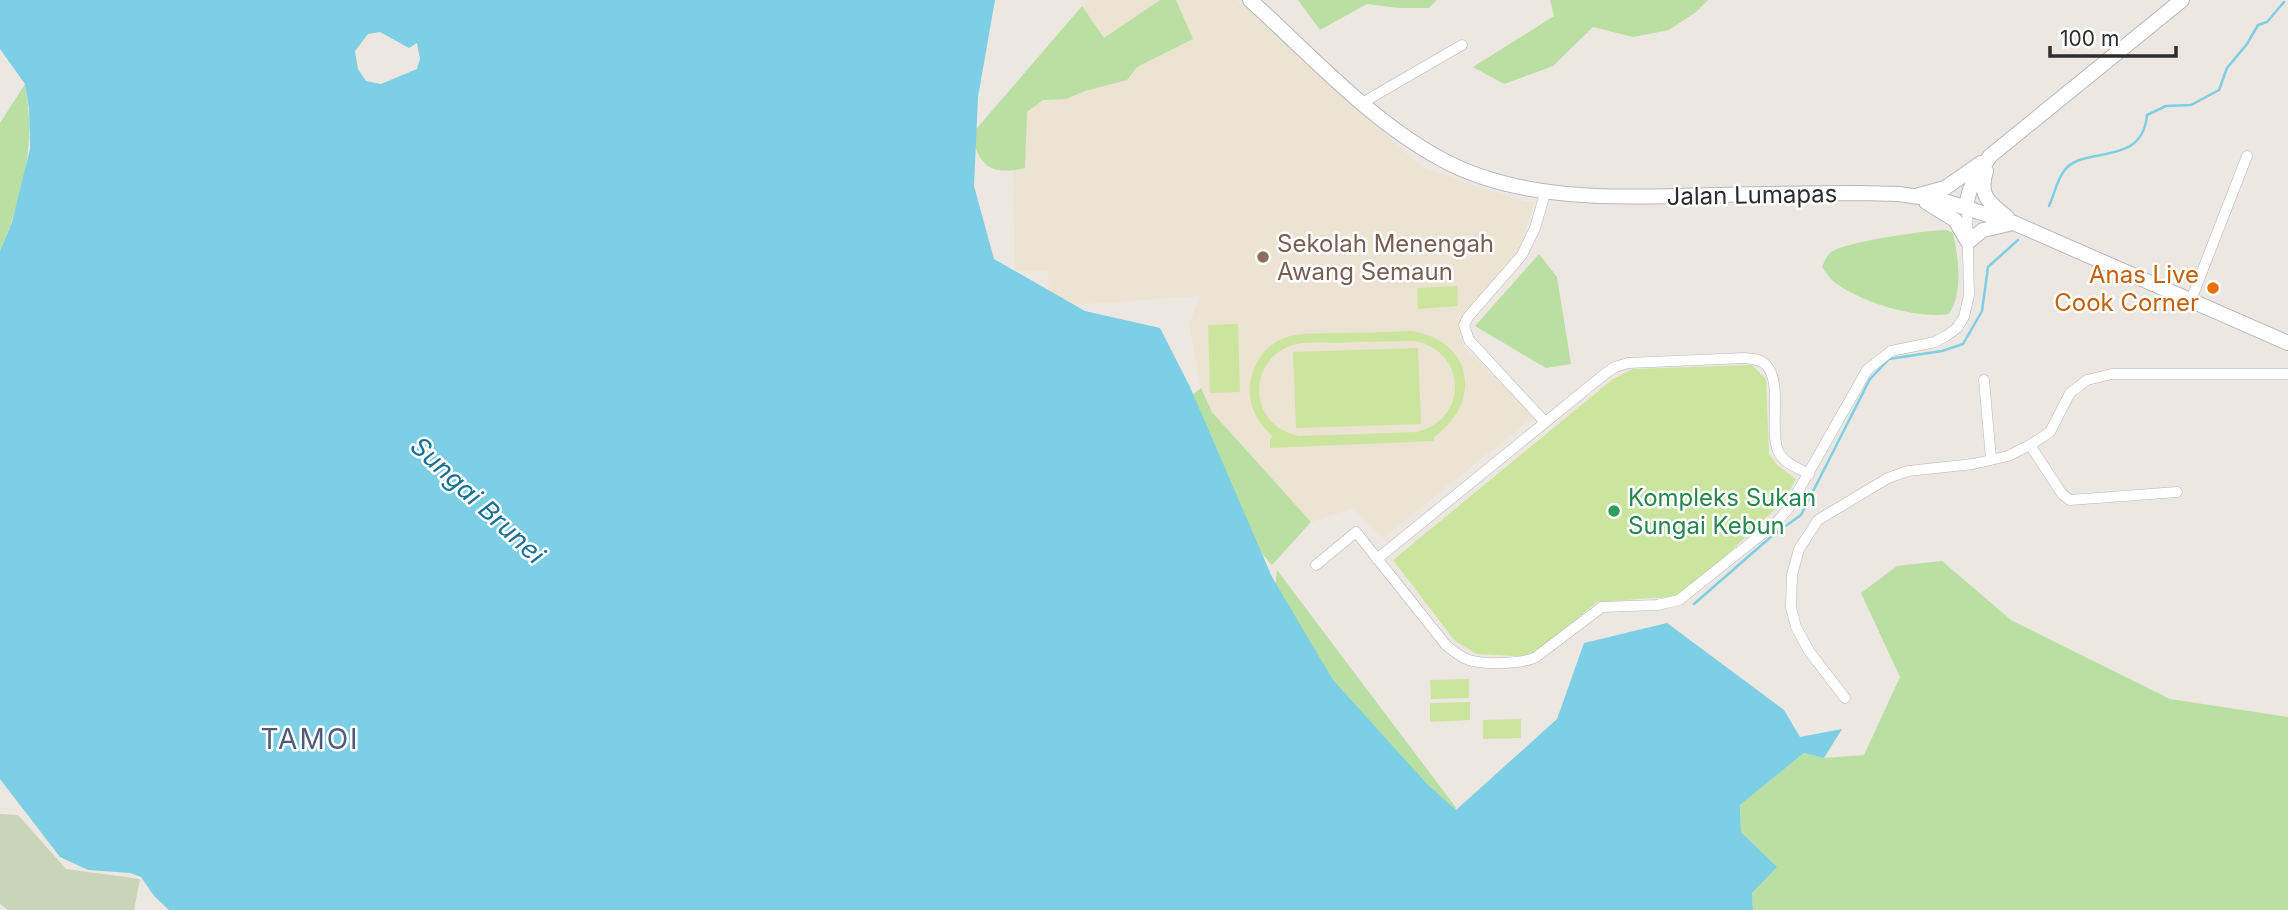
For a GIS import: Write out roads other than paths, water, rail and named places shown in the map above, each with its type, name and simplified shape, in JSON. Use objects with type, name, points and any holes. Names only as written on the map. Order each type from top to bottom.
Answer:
[{"type":"main road","name":"Jalan Lumapas","points":[[1250,0],[1362,103],[1425,150],[1444,161],[1499,183],[1612,197],[1791,193],[1914,196],[1967,208],[2014,223],[2288,343]]},
{"type":"main road","points":[[1914,196],[1955,183],[2182,0]]},
{"type":"main road","points":[[1967,208],[1971,187],[1990,156]]},
{"type":"main road","points":[[1990,156],[1982,183],[1983,190],[1991,204],[2014,223]]},
{"type":"main road","points":[[1914,196],[1955,220],[1968,242],[1983,230],[2014,223]]},
{"type":"street","points":[[1362,103],[1462,45]]},
{"type":"street","points":[[2191,300],[2247,156]]},
{"type":"street","points":[[1545,422],[1469,340],[1464,325],[1522,255],[1535,228],[1546,190]]},
{"type":"street","points":[[1316,565],[1356,532],[1454,652],[1471,661],[1481,662],[1529,660],[1536,657],[1602,607],[1667,604],[1689,593],[1777,522],[1788,509],[1872,365],[1891,351],[1935,342],[1957,328],[1964,317],[1969,295],[1967,208]]},
{"type":"street","points":[[1377,559],[1615,366],[1628,363],[1755,359],[1766,364],[1771,374],[1779,452],[1786,461],[1808,474]]},
{"type":"street","points":[[1845,698],[1809,651],[1796,628],[1791,607],[1792,575],[1799,549],[1818,520],[1888,478],[1908,471],[1973,464],[2008,456],[2031,445],[2050,432],[2070,393],[2087,380],[2112,374],[2288,374]]},
{"type":"street","points":[[1984,380],[1990,459]]},
{"type":"street","points":[[2031,445],[2062,494],[2070,500],[2177,492]]},
{"type":"water","name":"Sungai Brunei","points":[[0,0],[995,0],[978,97],[974,186],[994,259],[1085,311],[1160,328],[1190,387],[1272,577],[1333,680],[1427,784],[1456,810],[1557,719],[1584,643],[1667,623],[1784,710],[1800,737],[1842,729],[1824,758],[1804,753],[1740,805],[1741,832],[1777,867],[1752,893],[1753,910],[169,910],[154,896],[141,877],[130,873],[88,870],[60,857],[0,779],[0,251],[12,222],[30,149],[29,108],[25,84],[0,49]],"holes":[[[380,32],[409,48],[417,43],[420,59],[417,69],[381,84],[366,81],[358,69],[355,51],[368,34]]]},
{"type":"waterway","points":[[2049,206],[2057,183],[2073,163],[2124,149],[2135,143],[2143,132],[2147,115],[2166,106],[2191,105],[2219,90],[2227,68],[2247,44],[2258,25],[2267,22],[2284,2]]},
{"type":"waterway","points":[[1694,604],[1773,535],[1801,515],[1870,379],[1889,359],[1942,351],[1963,344],[1982,311],[1988,267],[2018,240]]},
{"type":"place","name":"Sekolah Menengah Awang Semaun","points":[[1263,257]]},
{"type":"place","name":"Anas Live Cook Corner","points":[[2213,288]]},
{"type":"place","name":"Kompleks Sukan Sungai Kebun","points":[[1614,511]]},
{"type":"district","name":"TAMOI","points":[[310,739]]}]
